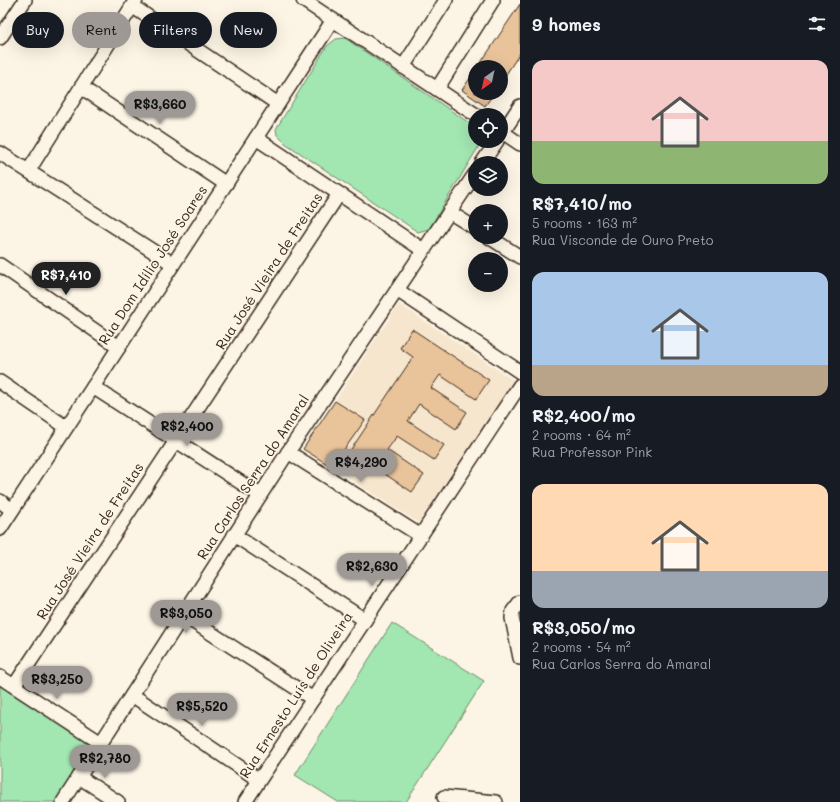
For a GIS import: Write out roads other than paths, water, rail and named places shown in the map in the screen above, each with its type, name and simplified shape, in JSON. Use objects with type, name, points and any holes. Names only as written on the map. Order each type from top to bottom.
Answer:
[{"type":"street","points":[[0,38],[25,0]]},
{"type":"street","points":[[303,0],[468,110]]},
{"type":"street","points":[[403,67],[446,0]]},
{"type":"street","points":[[437,89],[493,0]]},
{"type":"street","points":[[28,170],[134,3],[278,104]]},
{"type":"street","name":"Rua Dom Idílio José Soares","points":[[0,528],[333,20]]},
{"type":"street","points":[[81,87],[226,184]]},
{"type":"street","points":[[508,123],[520,106]]},
{"type":"street","points":[[256,138],[423,250]]},
{"type":"street","points":[[508,139],[520,144]]},
{"type":"street","points":[[0,153],[173,264]]},
{"type":"street","name":"Rua Carlos Serra do Amaral","points":[[63,802],[288,452],[468,184]]},
{"type":"street","name":"Rua José Vieira de Freitas","points":[[14,686],[339,194]]},
{"type":"street","points":[[449,212],[468,224]]},
{"type":"street","points":[[500,244],[520,257]]},
{"type":"street","points":[[0,265],[119,347]]},
{"type":"street","points":[[397,290],[520,372]]},
{"type":"street","points":[[0,382],[66,427]]},
{"type":"street","name":"Rua Ernesto Luís de Oliveira","points":[[245,802],[520,385]]},
{"type":"street","points":[[93,387],[260,495]]},
{"type":"street","points":[[288,452],[420,536]]},
{"type":"street","points":[[0,501],[12,510]]},
{"type":"street","points":[[234,535],[365,620]]},
{"type":"street","points":[[520,602],[513,611],[512,618],[520,658]]},
{"type":"street","points":[[183,615],[313,699]]},
{"type":"street","points":[[0,677],[101,743]]},
{"type":"street","points":[[132,695],[259,780]]},
{"type":"street","points":[[79,777],[118,802]]},
{"type":"street","points":[[444,797],[496,802]]}]
